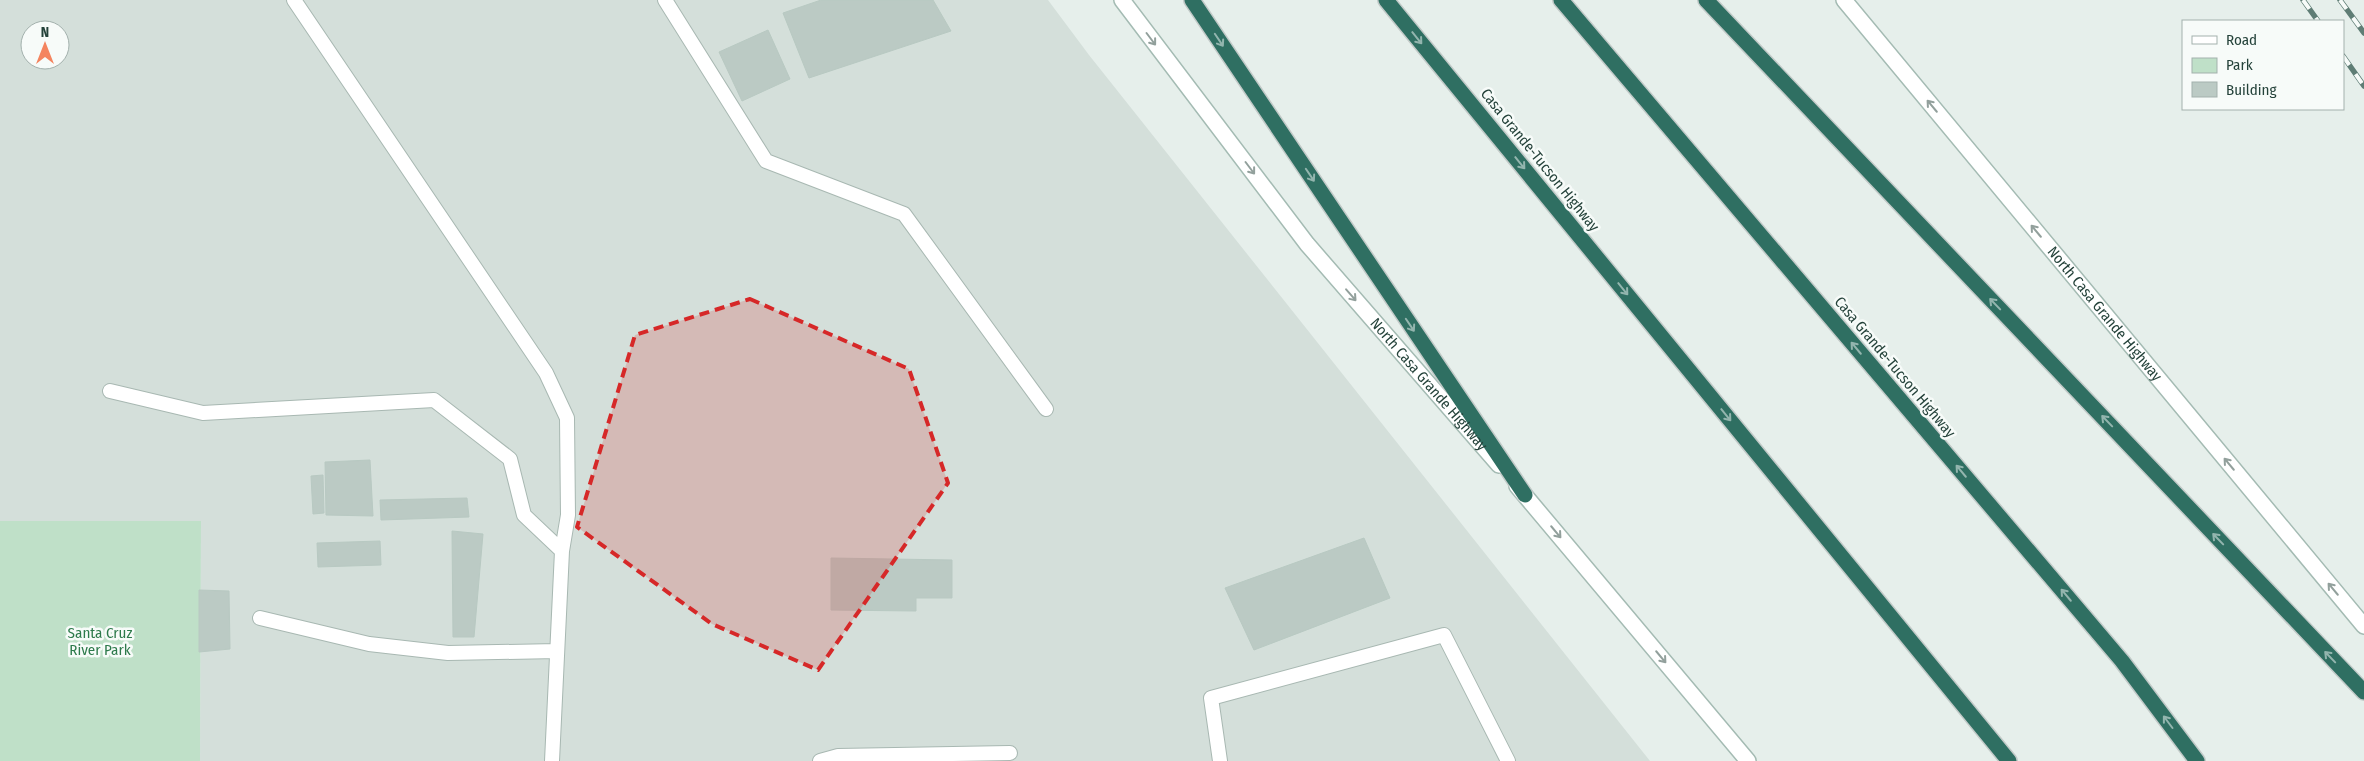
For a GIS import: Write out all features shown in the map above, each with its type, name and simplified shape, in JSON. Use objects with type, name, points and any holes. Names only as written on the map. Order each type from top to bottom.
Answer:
[{"type":"highway","points":[[1192,0],[1525,495]]},
{"type":"highway","name":"Casa Grande-Tucson Highway","points":[[1386,0],[2009,761]]},
{"type":"highway","name":"Casa Grande-Tucson Highway","points":[[1561,0],[2122,661],[2197,761]]},
{"type":"highway","points":[[1706,0],[2364,692]]},
{"type":"main road","name":"North Casa Grande Highway","points":[[1122,0],[1307,244],[1525,495],[1748,761]]},
{"type":"main road","name":"North Casa Grande Highway","points":[[1844,0],[2364,626]]},
{"type":"lane","points":[[294,0],[546,374],[567,418],[568,514],[562,550],[552,761]]},
{"type":"lane","points":[[665,0],[766,161],[904,214],[1046,409]]},
{"type":"lane","points":[[110,392],[203,413],[434,400],[510,460],[524,515],[562,550]]},
{"type":"lane","points":[[260,618],[369,644],[448,653],[558,651]]},
{"type":"lane","points":[[1220,761],[1210,698],[1444,635],[1508,761]]},
{"type":"lane","points":[[820,761],[838,756],[1010,753]]},
{"type":"highlighted area","points":[[750,299],[909,369],[948,483],[818,670],[712,624],[577,527],[635,335]]},
{"type":"shaded area","points":[[0,0],[1048,0],[1089,55],[1650,761],[200,761],[201,521],[0,521]]},
{"type":"green space","name":"Santa Cruz River Park","points":[[0,521],[201,521],[200,761],[0,761]]},
{"type":"building","points":[[821,0],[933,0],[951,31],[809,78],[783,13]]},
{"type":"building","points":[[768,30],[790,79],[742,101],[719,52]]},
{"type":"building","points":[[370,460],[373,516],[326,515],[325,462]]},
{"type":"building","points":[[323,475],[324,513],[313,514],[311,476]]},
{"type":"building","points":[[467,498],[469,517],[381,520],[380,500]]},
{"type":"building","points":[[452,531],[483,534],[474,637],[453,637]]},
{"type":"building","points":[[1364,538],[1390,598],[1254,650],[1225,588]]},
{"type":"building","points":[[380,541],[381,565],[318,567],[317,543]]},
{"type":"building","points":[[831,558],[952,560],[952,598],[916,598],[916,611],[831,610]]},
{"type":"building","points":[[199,590],[229,591],[230,649],[199,652]]},
{"type":"railway","points":[[2303,0],[2317,20]]},
{"type":"railway","points":[[2340,0],[2364,33]]},
{"type":"railway","points":[[2344,57],[2364,86]]}]
